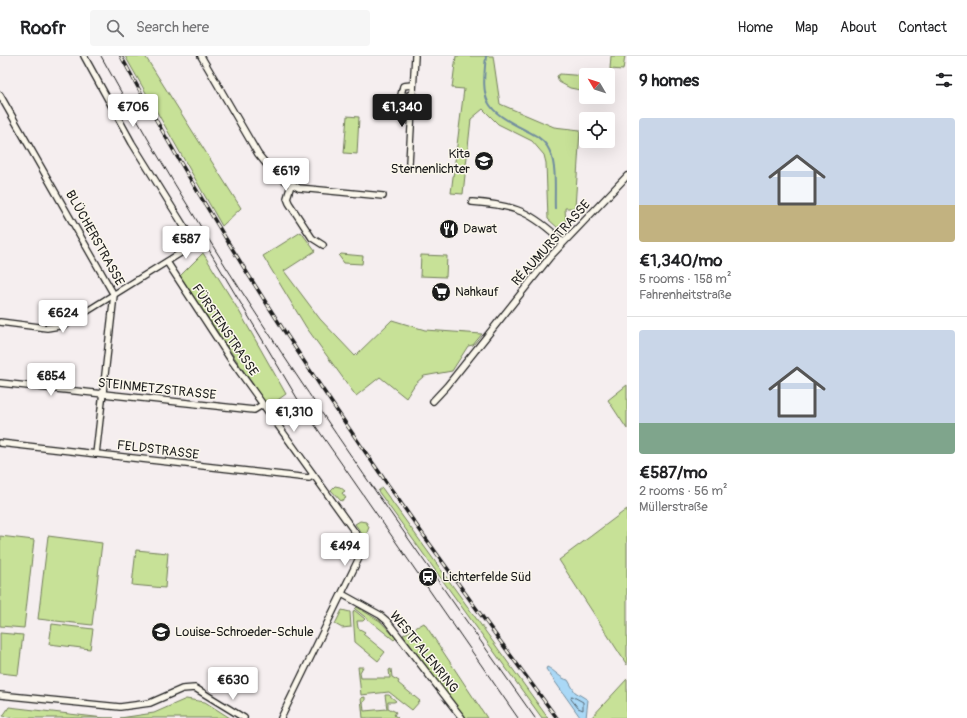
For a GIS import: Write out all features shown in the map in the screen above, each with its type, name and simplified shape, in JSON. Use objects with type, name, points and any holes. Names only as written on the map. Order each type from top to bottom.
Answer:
[{"type":"street","points":[[0,322],[47,328],[71,322],[195,244],[132,143],[84,56]]},
{"type":"street","points":[[201,56],[258,154],[275,175],[291,185],[316,191],[383,196]]},
{"type":"street","points":[[409,163],[412,85],[415,56]]},
{"type":"street","points":[[412,85],[403,86],[401,95],[408,96],[412,93]]},
{"type":"street","name":"BLÜCHERSTRASSE","points":[[0,95],[114,295],[96,454]]},
{"type":"street","name":"RÉAUMURSTRASSE","points":[[433,401],[442,392],[527,284],[563,242],[627,176]]},
{"type":"street","points":[[291,185],[287,198],[289,203],[312,238],[322,245]]},
{"type":"street","points":[[472,202],[512,207],[532,216],[563,242]]},
{"type":"street","name":"FÜRSTENSTRASSE","points":[[167,262],[231,360],[359,538],[361,547],[359,558],[342,594]]},
{"type":"street","name":"STEINMETZSTRASSE","points":[[0,383],[254,410],[262,404]]},
{"type":"street","name":"FELDSTRASSE","points":[[0,443],[309,478],[313,475]]},
{"type":"street","points":[[281,718],[342,594]]},
{"type":"street","name":"WESTFALENRING","points":[[342,594],[380,615],[387,621],[462,718]]},
{"type":"street","points":[[0,695],[120,707],[150,703],[188,688],[195,688],[244,718]]},
{"type":"green space","points":[[125,56],[145,56],[241,208],[222,226]]},
{"type":"green space","points":[[456,56],[493,56],[500,104],[554,127],[579,130],[575,208],[565,208],[566,225],[564,228],[558,228],[548,219],[546,163],[544,155],[532,141],[498,124],[483,109],[471,119],[463,194],[451,193],[464,89],[452,88]]},
{"type":"green space","points":[[611,56],[625,56],[623,70],[610,68]]},
{"type":"green space","points":[[560,74],[579,75],[579,90],[570,88],[559,82],[557,76]]},
{"type":"green space","points":[[347,116],[359,117],[357,154],[344,153]]},
{"type":"green space","points":[[301,232],[315,251],[284,271],[320,319],[355,356],[392,320],[425,330],[482,334],[473,345],[468,346],[452,371],[424,376],[415,384],[406,398],[380,377],[356,396],[306,327],[263,256]]},
{"type":"green space","points":[[203,253],[239,311],[286,394],[268,407],[180,276]]},
{"type":"green space","points":[[341,254],[363,256],[362,264],[344,263],[339,256]]},
{"type":"green space","points":[[421,255],[447,256],[446,277],[420,276]]},
{"type":"green space","points":[[627,385],[627,429],[608,400]]},
{"type":"green space","points":[[335,486],[340,487],[345,491],[342,493],[346,498],[341,501],[331,490]]},
{"type":"green space","points":[[382,488],[548,718],[542,718],[378,491]]},
{"type":"green space","points":[[627,509],[627,665],[559,560]]},
{"type":"green space","points":[[360,521],[366,522],[369,527],[365,538],[355,524]]},
{"type":"green space","points":[[0,536],[34,540],[24,628],[0,626]]},
{"type":"green space","points":[[48,536],[102,543],[92,625],[38,619]]},
{"type":"green space","points":[[136,550],[168,553],[165,588],[132,585]]},
{"type":"green space","points":[[357,607],[380,621],[396,638],[394,640],[355,609]]},
{"type":"green space","points":[[342,610],[350,612],[351,627],[342,628],[335,624]]},
{"type":"green space","points":[[354,610],[365,619],[363,621],[357,621],[358,628],[365,632],[363,634],[385,652],[378,661],[355,642]]},
{"type":"green space","points":[[424,623],[487,718],[465,718],[403,635]]},
{"type":"green space","points":[[52,624],[93,629],[90,649],[49,644]]},
{"type":"green space","points":[[0,633],[23,635],[18,675],[0,673]]},
{"type":"green space","points":[[358,667],[363,667],[360,672],[361,678],[390,678],[389,670],[391,669],[392,677],[399,681],[398,683],[420,701],[412,710],[389,692],[361,695]]},
{"type":"green space","points":[[627,679],[627,718],[591,718]]},
{"type":"green space","points":[[385,695],[389,695],[396,701],[388,702],[388,708],[396,712],[394,715],[398,718],[363,718],[361,698],[365,697],[365,701],[363,702],[364,711],[387,709]]},
{"type":"green space","points":[[186,699],[205,702],[230,718],[120,718],[154,713]]},
{"type":"green space","points":[[9,707],[104,718],[15,718],[3,716]]},
{"type":"water","points":[[547,667],[568,680],[575,692],[588,700],[586,718],[580,717],[546,669]]},
{"type":"waterway","points":[[486,56],[484,84],[488,102],[501,116],[540,138],[547,146],[553,160],[555,177],[555,209]]},
{"type":"tram line","points":[[101,56],[150,142],[254,311],[364,475],[535,718]]},
{"type":"tram line","points":[[209,250],[303,408],[518,718]]},
{"type":"railway","points":[[121,56],[169,143],[272,312],[383,477],[440,558],[557,718]]},
{"type":"place","name":"Kita Sternenlichter","points":[[484,161]]},
{"type":"place","name":"Dawat","points":[[449,229]]},
{"type":"place","name":"Nahkauf","points":[[441,292]]},
{"type":"place","name":"Lichterfelde Süd","points":[[428,577]]},
{"type":"place","name":"Louise-Schroeder-Schule","points":[[161,632]]}]
